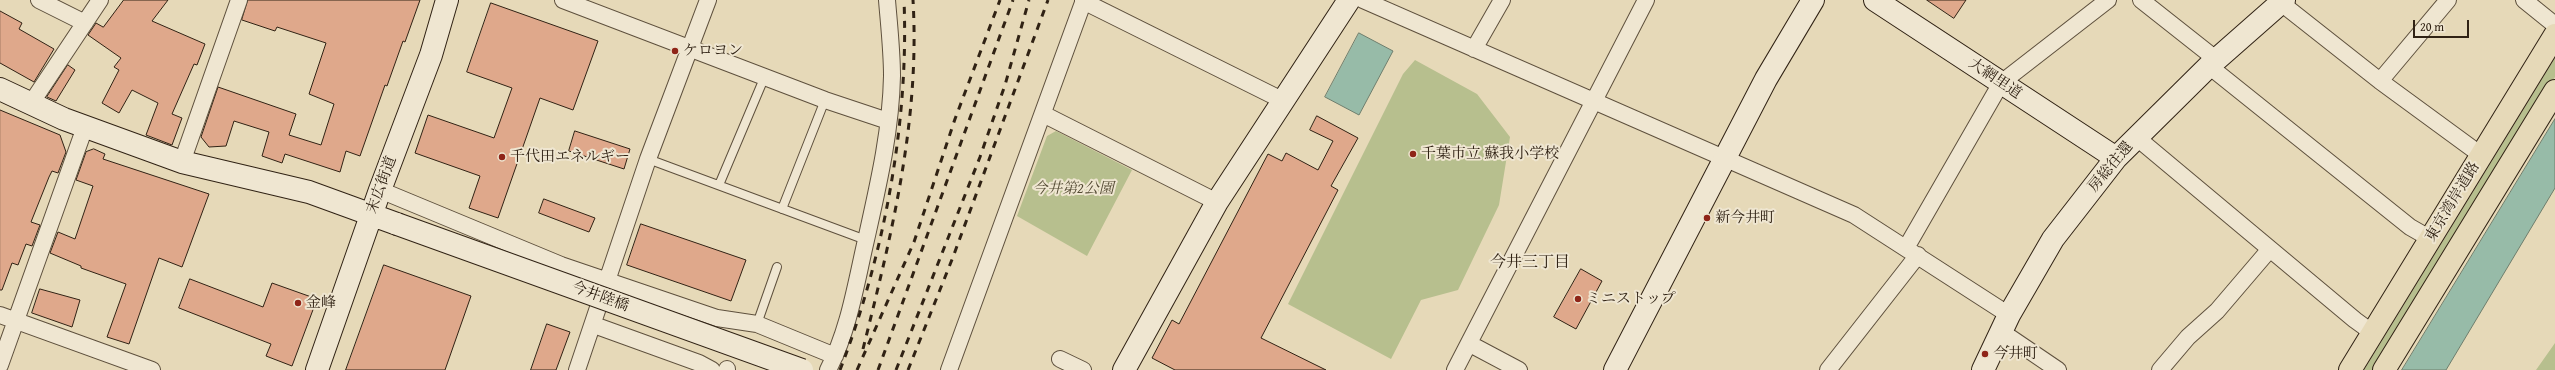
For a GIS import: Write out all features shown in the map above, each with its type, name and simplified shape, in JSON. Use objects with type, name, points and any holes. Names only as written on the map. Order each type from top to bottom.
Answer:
[{"type":"highway","name":"東京湾岸道路","points":[[2350,370],[2555,35]]},
{"type":"highway","name":"東京湾岸道路","points":[[2384,370],[2555,91]]},
{"type":"street","points":[[39,0],[85,23]]},
{"type":"street","points":[[30,105],[100,0]]},
{"type":"street","points":[[182,162],[239,0]]},
{"type":"street","name":"末広街道","points":[[317,370],[380,190],[431,55],[447,0]]},
{"type":"street","points":[[577,370],[594,325],[648,159],[708,0]]},
{"type":"street","points":[[828,370],[835,356],[858,282],[877,195],[888,121],[892,76],[887,0]]},
{"type":"street","points":[[1124,370],[1216,202],[1284,101],[1349,0]]},
{"type":"street","points":[[1363,0],[1854,215],[1912,251],[2006,323],[2058,370]]},
{"type":"street","points":[[1474,49],[1502,0]]},
{"type":"street","points":[[1455,370],[1470,344],[1646,0]]},
{"type":"street","points":[[1615,370],[1766,79],[1813,0]]},
{"type":"street","name":"大網里道","points":[[1875,0],[2116,158]]},
{"type":"street","points":[[1828,370],[1912,251],[2001,83],[2108,0]]},
{"type":"street","points":[[2141,0],[2213,63],[2410,227],[2431,239]]},
{"type":"street","points":[[2380,81],[2448,0]]},
{"type":"street","points":[[2524,0],[2555,25]]},
{"type":"street","points":[[570,1],[825,100],[888,121]]},
{"type":"street","points":[[949,370],[1084,1],[1284,101]]},
{"type":"street","points":[[2282,2],[2380,81],[2481,155]]},
{"type":"street","name":"房総往還","points":[[1983,370],[2006,323],[2053,239],[2116,158],[2213,63],[2282,2]]},
{"type":"street","name":"今井陸橋","points":[[0,89],[30,105],[85,127],[182,162],[309,192],[802,370]]},
{"type":"street","points":[[1043,114],[1216,202]]},
{"type":"street","points":[[0,365],[85,127]]},
{"type":"street","points":[[2136,137],[2354,320],[2373,333]]},
{"type":"street","points":[[380,190],[607,282],[835,356]]},
{"type":"street","points":[[2160,370],[2188,337],[2217,311],[2270,249]]},
{"type":"street","points":[[0,316],[152,370]]},
{"type":"street","points":[[594,325],[722,370]]},
{"type":"street","points":[[1470,344],[1519,370]]},
{"type":"street","points":[[1060,360],[1083,370]]},
{"type":"lane","points":[[719,185],[765,76]]},
{"type":"lane","points":[[782,209],[825,100]]},
{"type":"lane","points":[[648,159],[866,240]]},
{"type":"lane","points":[[749,327],[777,267]]},
{"type":"green space","points":[[2555,58],[2555,77],[2375,370],[2364,370]]},
{"type":"green space","points":[[1415,60],[1477,94],[1510,137],[1499,205],[1458,290],[1421,300],[1391,359],[1288,304],[1403,74]]},
{"type":"green space","name":"今井第2公園","points":[[1056,131],[1132,170],[1087,256],[1017,216],[1047,136]]},
{"type":"green space","points":[[2555,343],[2555,370],[2536,370]]},
{"type":"shaded area","points":[[1359,33],[1393,51],[1359,115],[1325,97]]},
{"type":"shaded area","points":[[2555,119],[2555,188],[2446,370],[2402,370]]},
{"type":"building","points":[[124,0],[168,0],[152,21],[205,44],[197,65],[194,64],[172,114],[182,118],[172,145],[146,135],[158,103],[132,90],[119,113],[102,103],[119,70],[114,67],[121,58],[88,35],[96,23],[103,27]]},
{"type":"building","points":[[248,0],[420,0],[387,86],[385,85],[360,156],[346,151],[340,172],[285,154],[282,163],[262,156],[269,132],[234,121],[226,146],[209,147],[201,137],[218,87],[296,114],[289,135],[321,145],[334,104],[309,94],[326,43],[277,27],[275,31],[242,20]]},
{"type":"building","points":[[1927,0],[1966,0],[1954,18]]},
{"type":"building","points":[[491,3],[598,41],[573,110],[540,98],[498,218],[469,208],[480,176],[415,153],[428,115],[494,138],[512,88],[467,72]]},
{"type":"building","points":[[0,11],[22,23],[19,29],[54,49],[34,82],[0,63]]},
{"type":"building","points":[[68,65],[75,70],[56,101],[47,97]]},
{"type":"building","points":[[0,110],[60,135],[66,152],[58,173],[52,171],[49,177],[31,222],[40,225],[32,246],[26,244],[18,265],[12,263],[2,290],[0,290]]},
{"type":"building","points":[[1317,116],[1358,138],[1331,186],[1338,190],[1261,338],[1326,370],[1175,370],[1152,358],[1172,320],[1179,324],[1268,154],[1282,161],[1286,153],[1318,170],[1333,141],[1310,130]]},
{"type":"building","points":[[575,131],[630,149],[624,169],[569,151]]},
{"type":"building","points":[[94,149],[105,154],[103,159],[209,194],[182,267],[159,258],[129,344],[107,337],[126,284],[81,268],[81,266],[50,253],[58,232],[75,239],[93,186],[76,180],[86,152]]},
{"type":"building","points":[[544,199],[595,218],[589,232],[539,213]]},
{"type":"building","points":[[641,224],[746,260],[731,301],[627,265]]},
{"type":"building","points":[[384,265],[471,296],[445,370],[346,370]]},
{"type":"building","name":"ミニストップ","points":[[1581,269],[1602,281],[1576,329],[1554,317]]},
{"type":"building","points":[[190,279],[263,307],[272,283],[317,299],[292,366],[266,356],[271,344],[179,308]]},
{"type":"building","points":[[40,289],[80,300],[72,327],[32,313]]},
{"type":"building","points":[[547,324],[570,332],[556,370],[531,370]]},
{"type":"railway","points":[[840,370],[856,326],[869,281],[881,235],[890,188],[898,141],[902,94],[904,0]]},
{"type":"railway","points":[[863,349],[884,262],[902,176],[912,89],[914,45],[913,0]]},
{"type":"railway","points":[[857,370],[914,242],[955,119],[1000,0]]},
{"type":"railway","points":[[878,370],[1013,0]]},
{"type":"railway","points":[[896,370],[980,157],[1005,85],[1029,0]]},
{"type":"railway","points":[[908,370],[953,257],[1048,0]]},
{"type":"place","name":"ケロヨン","points":[[675,51]]},
{"type":"place","name":"千葉市立 蘇我小学校","points":[[1413,154]]},
{"type":"place","name":"千代田エネルギー","points":[[502,157]]},
{"type":"place","name":"新今井町","points":[[1707,218]]},
{"type":"place","name":"ミニストップ","points":[[1578,299]]},
{"type":"place","name":"金峰","points":[[298,303]]},
{"type":"place","name":"今井町","points":[[1985,354]]},
{"type":"district","name":"今井三丁目","points":[[1530,263]]}]
